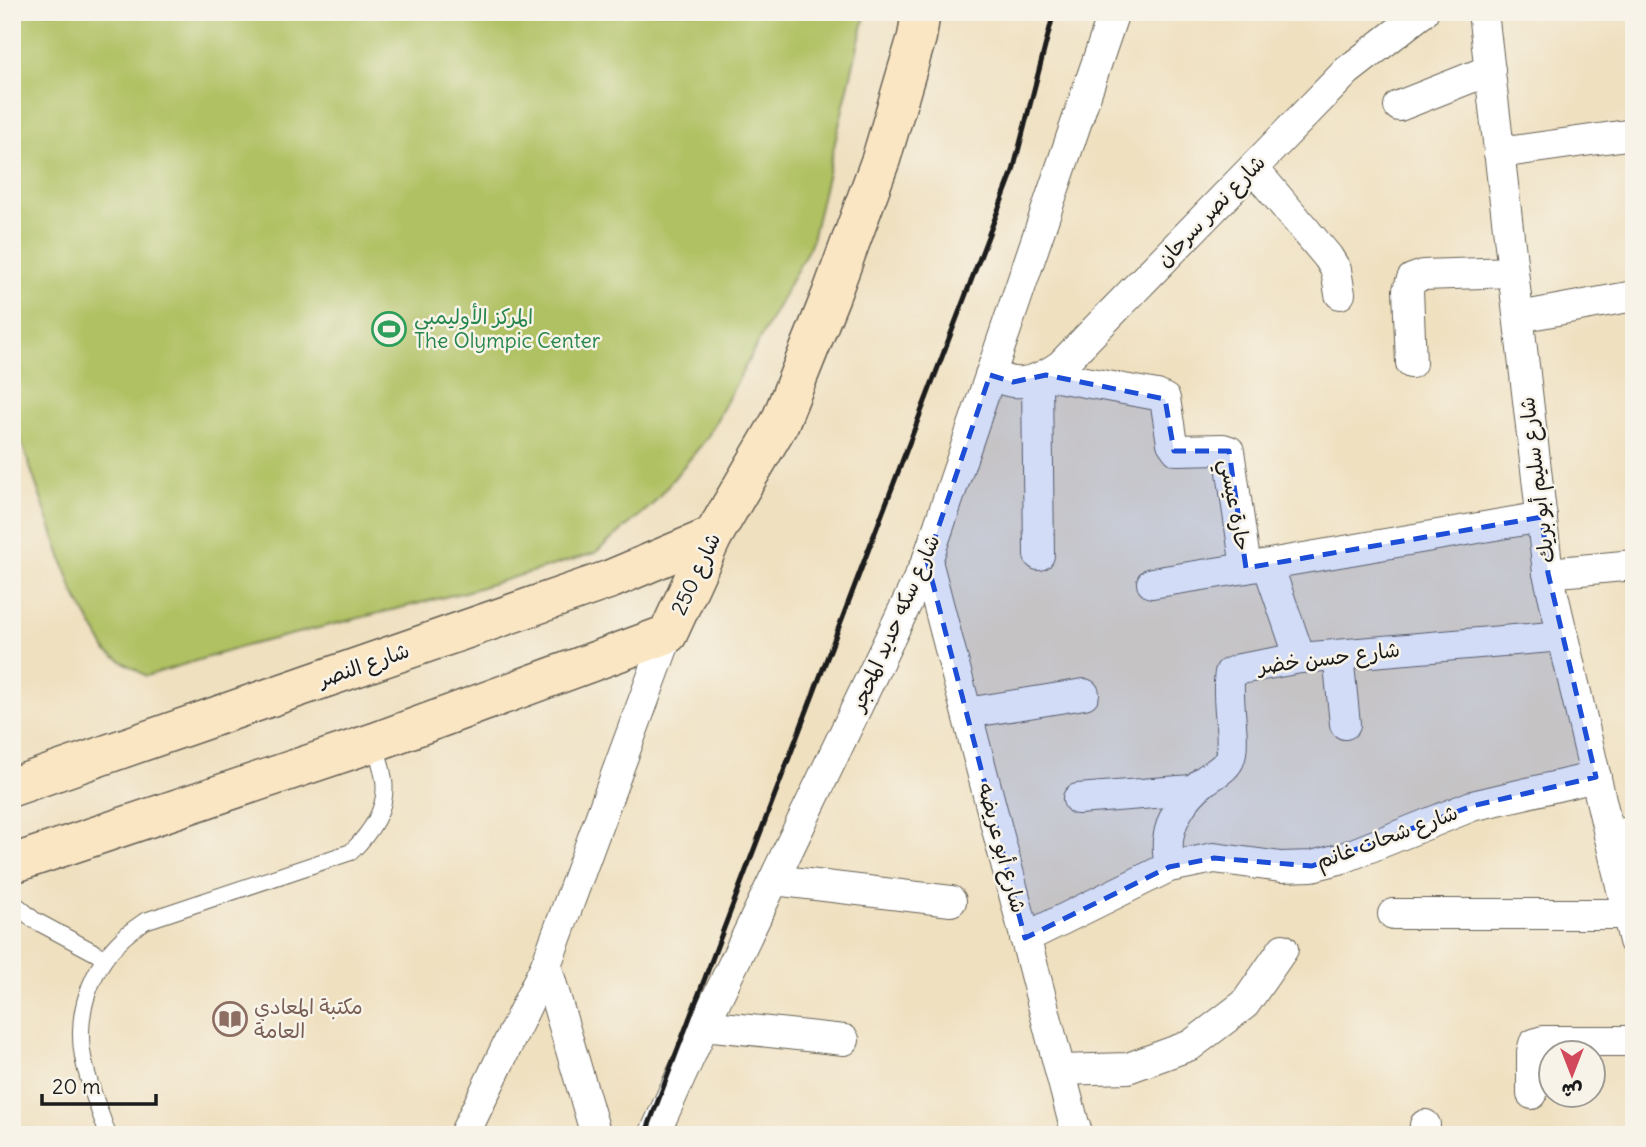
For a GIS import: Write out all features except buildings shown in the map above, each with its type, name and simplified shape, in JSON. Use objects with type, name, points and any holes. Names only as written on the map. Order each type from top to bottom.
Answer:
[{"type":"street","name":"شارع 250","points":[[464,1135],[545,965],[668,634],[713,536],[780,422],[881,159],[917,37],[921,12]]},
{"type":"street","name":"شارع سكه حديد المحجر","points":[[653,1135],[927,561],[1114,12]]},
{"type":"street","name":"شارع نصر سرحان","points":[[1041,377],[1061,365],[1347,71],[1423,12]]},
{"type":"street","name":"شارع سليم أبو بريك","points":[[1483,12],[1548,573],[1596,777],[1622,833],[1631,928]]},
{"type":"street","points":[[1399,106],[1490,70]]},
{"type":"street","points":[[1499,153],[1634,134]]},
{"type":"street","points":[[1253,167],[1328,257],[1336,270],[1340,294]]},
{"type":"street","points":[[1411,363],[1408,290],[1412,279],[1423,275],[1513,272]]},
{"type":"street","points":[[1519,317],[1634,296]]},
{"type":"street","points":[[990,375],[1013,382],[1041,377],[1039,555]]},
{"type":"street","name":"حارة عيسي","points":[[1041,377],[1157,395],[1165,399],[1172,443],[1177,450],[1229,451],[1257,567],[1542,517]]},
{"type":"street","name":"شارع النصر","points":[[12,787],[611,579],[713,536]]},
{"type":"street","name":"شارع أبو عريضه","points":[[927,561],[1079,1135]]},
{"type":"street","points":[[1548,573],[1634,565]]},
{"type":"street","points":[[1152,583],[1257,567],[1300,658]]},
{"type":"street","points":[[12,864],[375,742],[668,634]]},
{"type":"street","name":"شارع حسن خضر","points":[[1169,867],[1168,840],[1176,813],[1192,790],[1224,768],[1230,759],[1230,673],[1300,658],[1563,636]]},
{"type":"street","points":[[1338,655],[1345,723]]},
{"type":"street","points":[[967,713],[1084,694]]},
{"type":"street","name":"شارع شحات غانم","points":[[1025,938],[1169,867],[1214,858],[1281,867],[1312,866],[1343,858],[1472,806],[1596,777]]},
{"type":"street","points":[[1078,799],[1192,790]]},
{"type":"street","points":[[774,880],[951,901]]},
{"type":"street","points":[[1393,914],[1631,928]]},
{"type":"street","points":[[1060,1070],[1128,1068],[1191,1045],[1245,1004],[1283,949]]},
{"type":"street","points":[[545,965],[597,1135]]},
{"type":"street","points":[[704,1025],[844,1040]]},
{"type":"street","points":[[1532,1094],[1534,1044],[1543,1041],[1634,1041]]},
{"type":"lane","points":[[108,1135],[88,1076],[81,1036],[87,995],[105,958],[123,938],[145,921],[351,852],[365,838],[376,821],[382,802],[384,783],[375,742]]},
{"type":"lane","points":[[12,901],[34,919],[105,958]]},
{"type":"highlighted area","points":[[990,375],[1013,382],[1046,375],[1165,399],[1174,451],[1229,451],[1246,568],[1542,517],[1548,573],[1596,777],[1472,806],[1312,866],[1214,858],[1169,867],[1025,938],[927,561]]},
{"type":"green space","name":"المركز الأوليمبى The Olympic Center","points":[[12,12],[866,12],[811,244],[707,438],[652,505],[595,553],[465,592],[245,646],[146,676],[107,652],[73,591],[12,415]]},
{"type":"railway","points":[[645,1135],[1013,171],[1054,12]]},
{"type":"place","name":"المركز الأوليمبى The Olympic Center","points":[[389,329]]},
{"type":"place","name":"مكتبة المعادي العامة","points":[[230,1019]]}]
